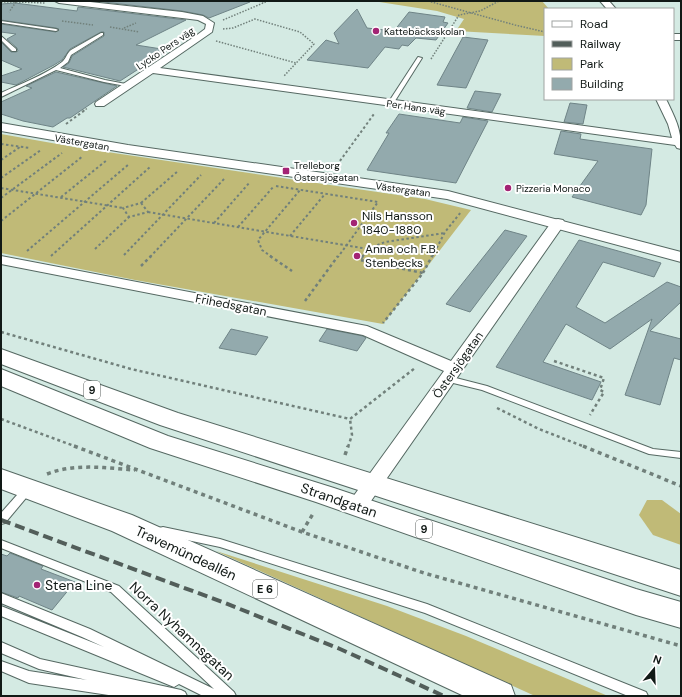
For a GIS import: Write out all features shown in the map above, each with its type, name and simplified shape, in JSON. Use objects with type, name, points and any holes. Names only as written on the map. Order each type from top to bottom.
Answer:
[{"type":"main road","name":"Strandgatan","points":[[1,356],[169,419],[681,583]]},
{"type":"main road","name":"Strandgatan","points":[[1,377],[159,442],[357,506],[636,602],[681,615]]},
{"type":"main road","name":"Travemündeallén","points":[[1,480],[122,523],[499,696]]},
{"type":"street","name":"Lycko Pers väg","points":[[59,1],[182,15],[200,18],[210,23],[209,30],[200,38],[100,104]]},
{"type":"street","name":"Per Hans väg","points":[[153,70],[680,144]]},
{"type":"street","points":[[661,100],[673,124],[674,134],[680,144]]},
{"type":"street","name":"Västergatan","points":[[1,127],[128,149],[448,195],[558,223],[681,257]]},
{"type":"street","name":"Östersjögatan","points":[[357,506],[558,223]]},
{"type":"street","name":"Frihedsgatan","points":[[1,260],[360,330],[374,334],[428,358],[452,374]]},
{"type":"lane","points":[[1,16],[4,19],[2,22],[56,30]]},
{"type":"lane","points":[[1,95],[56,68],[66,61],[69,54],[101,34]]},
{"type":"lane","points":[[1,37],[14,50]]},
{"type":"lane","points":[[391,103],[420,58]]},
{"type":"lane","points":[[56,68],[129,86]]},
{"type":"lane","points":[[452,374],[484,388],[652,452],[681,455]]},
{"type":"lane","points":[[1,520],[28,489]]},
{"type":"lane","points":[[122,523],[220,543],[427,609],[642,696]]},
{"type":"lane","name":"Norra Nyhamnsgatan","points":[[1,544],[115,589],[230,696]]},
{"type":"lane","points":[[1,598],[86,633],[216,696]]},
{"type":"lane","points":[[1,611],[210,696]]},
{"type":"lane","points":[[1,648],[40,664],[181,696]]},
{"type":"lane","points":[[1,666],[28,677],[152,696]]},
{"type":"path","points":[[256,1],[264,2]]},
{"type":"path","points":[[221,21],[268,1]]},
{"type":"path","points":[[428,1],[544,32]]},
{"type":"path","points":[[459,15],[476,14],[493,6],[499,1]]},
{"type":"path","points":[[431,60],[462,9]]},
{"type":"path","points":[[220,34],[223,28],[233,28],[255,20],[300,32],[314,44],[279,80]]},
{"type":"path","points":[[216,37],[212,40],[296,63]]},
{"type":"path","points":[[62,127],[88,108],[100,104]]},
{"type":"path","points":[[1,144],[48,151]]},
{"type":"path","points":[[1,160],[20,146]]},
{"type":"path","points":[[1,178],[41,150]]},
{"type":"path","points":[[55,152],[69,154]]},
{"type":"path","points":[[1,198],[62,153]]},
{"type":"path","points":[[1,221],[83,156],[76,155]]},
{"type":"path","points":[[99,159],[114,161]]},
{"type":"path","points":[[61,198],[107,160]]},
{"type":"path","points":[[26,252],[130,164],[122,162]]},
{"type":"path","points":[[51,256],[150,167],[144,166]]},
{"type":"path","points":[[171,170],[185,172]]},
{"type":"path","points":[[1,188],[123,208],[141,203],[178,171]]},
{"type":"path","points":[[193,173],[207,176]]},
{"type":"path","points":[[124,255],[201,175]]},
{"type":"path","points":[[219,178],[231,179]]},
{"type":"path","points":[[141,266],[225,178]]},
{"type":"path","points":[[244,181],[256,183]]},
{"type":"path","points":[[214,223],[250,182]]},
{"type":"path","points":[[268,185],[378,202],[305,301]]},
{"type":"path","points":[[238,228],[274,186]]},
{"type":"path","points":[[292,271],[262,250],[258,240],[300,190]]},
{"type":"path","points":[[290,237],[325,194]]},
{"type":"path","points":[[374,334],[423,273],[445,232],[470,201]]},
{"type":"path","points":[[141,203],[148,212]]},
{"type":"path","points":[[123,208],[129,217]]},
{"type":"path","points":[[95,249],[129,217],[148,212],[368,249],[385,242],[445,232]]},
{"type":"path","points":[[368,249],[360,260],[423,273]]},
{"type":"path","points":[[1,332],[49,348],[245,397],[350,419],[428,358]]},
{"type":"path","points":[[554,361],[604,378],[600,390],[604,392],[584,426]]},
{"type":"path","points":[[484,388],[493,406],[539,429],[681,486]]},
{"type":"path","points":[[1,419],[302,532],[424,573],[681,646]]},
{"type":"path","points":[[28,489],[48,473],[70,468],[139,470]]},
{"type":"green space","points":[[373,1],[542,1],[548,8],[544,8],[544,36],[456,31],[464,19],[437,11]]},
{"type":"green space","points":[[1,134],[80,148],[425,199],[471,210],[383,324],[135,280],[1,253]]},
{"type":"green space","points":[[647,500],[662,500],[681,514],[681,545],[653,535],[639,515]]},
{"type":"green space","points":[[216,551],[387,606],[466,636],[608,696],[535,696]]},
{"type":"building","points":[[95,1],[250,2],[209,18],[203,15],[182,11]]},
{"type":"building","points":[[15,3],[77,11],[78,7],[186,20],[136,45],[168,50],[120,81],[63,67],[69,63],[72,56],[104,36],[104,32],[101,32],[70,49],[62,60],[54,65],[16,85],[1,82],[1,76],[22,69],[1,60],[1,42],[11,52],[18,51],[17,48],[7,39],[16,34],[1,32],[1,24],[56,32],[59,29],[1,20],[1,4]]},
{"type":"building","points":[[357,9],[367,28],[394,31],[409,12],[445,17],[443,22],[448,23],[436,40],[416,38],[408,46],[402,45],[399,49],[385,47],[368,68],[307,60],[326,40],[339,44],[334,33]]},
{"type":"building","points":[[463,37],[488,40],[466,88],[437,85]]},
{"type":"building","points":[[56,72],[117,86],[70,118],[67,118],[53,127],[23,121],[1,114],[1,102],[32,88],[26,86]]},
{"type":"building","points":[[475,91],[501,94],[492,112],[467,108]]},
{"type":"building","points":[[570,103],[587,105],[583,124],[564,122]]},
{"type":"building","points":[[399,114],[460,123],[463,117],[488,121],[456,183],[367,170],[389,133],[386,133]]},
{"type":"building","points":[[561,131],[581,134],[580,139],[652,149],[646,205],[641,215],[572,197],[598,161],[554,154]]},
{"type":"building","points":[[505,230],[527,236],[470,312],[446,304]]},
{"type":"building","points":[[579,240],[661,263],[654,277],[603,262],[576,307],[605,323],[667,282],[681,287],[681,302],[650,331],[681,339],[681,360],[674,358],[660,405],[625,395],[652,319],[610,349],[566,324],[543,362],[601,382],[592,400],[496,367]]},
{"type":"building","points":[[231,329],[268,337],[256,355],[219,348]]},
{"type":"building","points":[[327,329],[363,336],[366,338],[357,351],[319,341]]},
{"type":"building","name":"Stena Line","points":[[10,553],[43,566],[41,569],[75,582],[52,610],[19,596],[18,598],[1,592],[1,554],[7,556]]},
{"type":"railway","points":[[1,520],[225,603],[340,649],[444,696]]},
{"type":"place","name":"Kattebäcksskolan","points":[[376,31]]},
{"type":"place","name":"Trelleborg Östersjögatan","points":[[286,171]]},
{"type":"place","name":"Pizzeria Monaco","points":[[508,188]]},
{"type":"place","name":"Nils Hansson 1840-1880","points":[[354,223]]},
{"type":"place","name":"Anna och F.B. Stenbecks","points":[[357,256]]},
{"type":"place","name":"Stena Line","points":[[37,585]]}]
